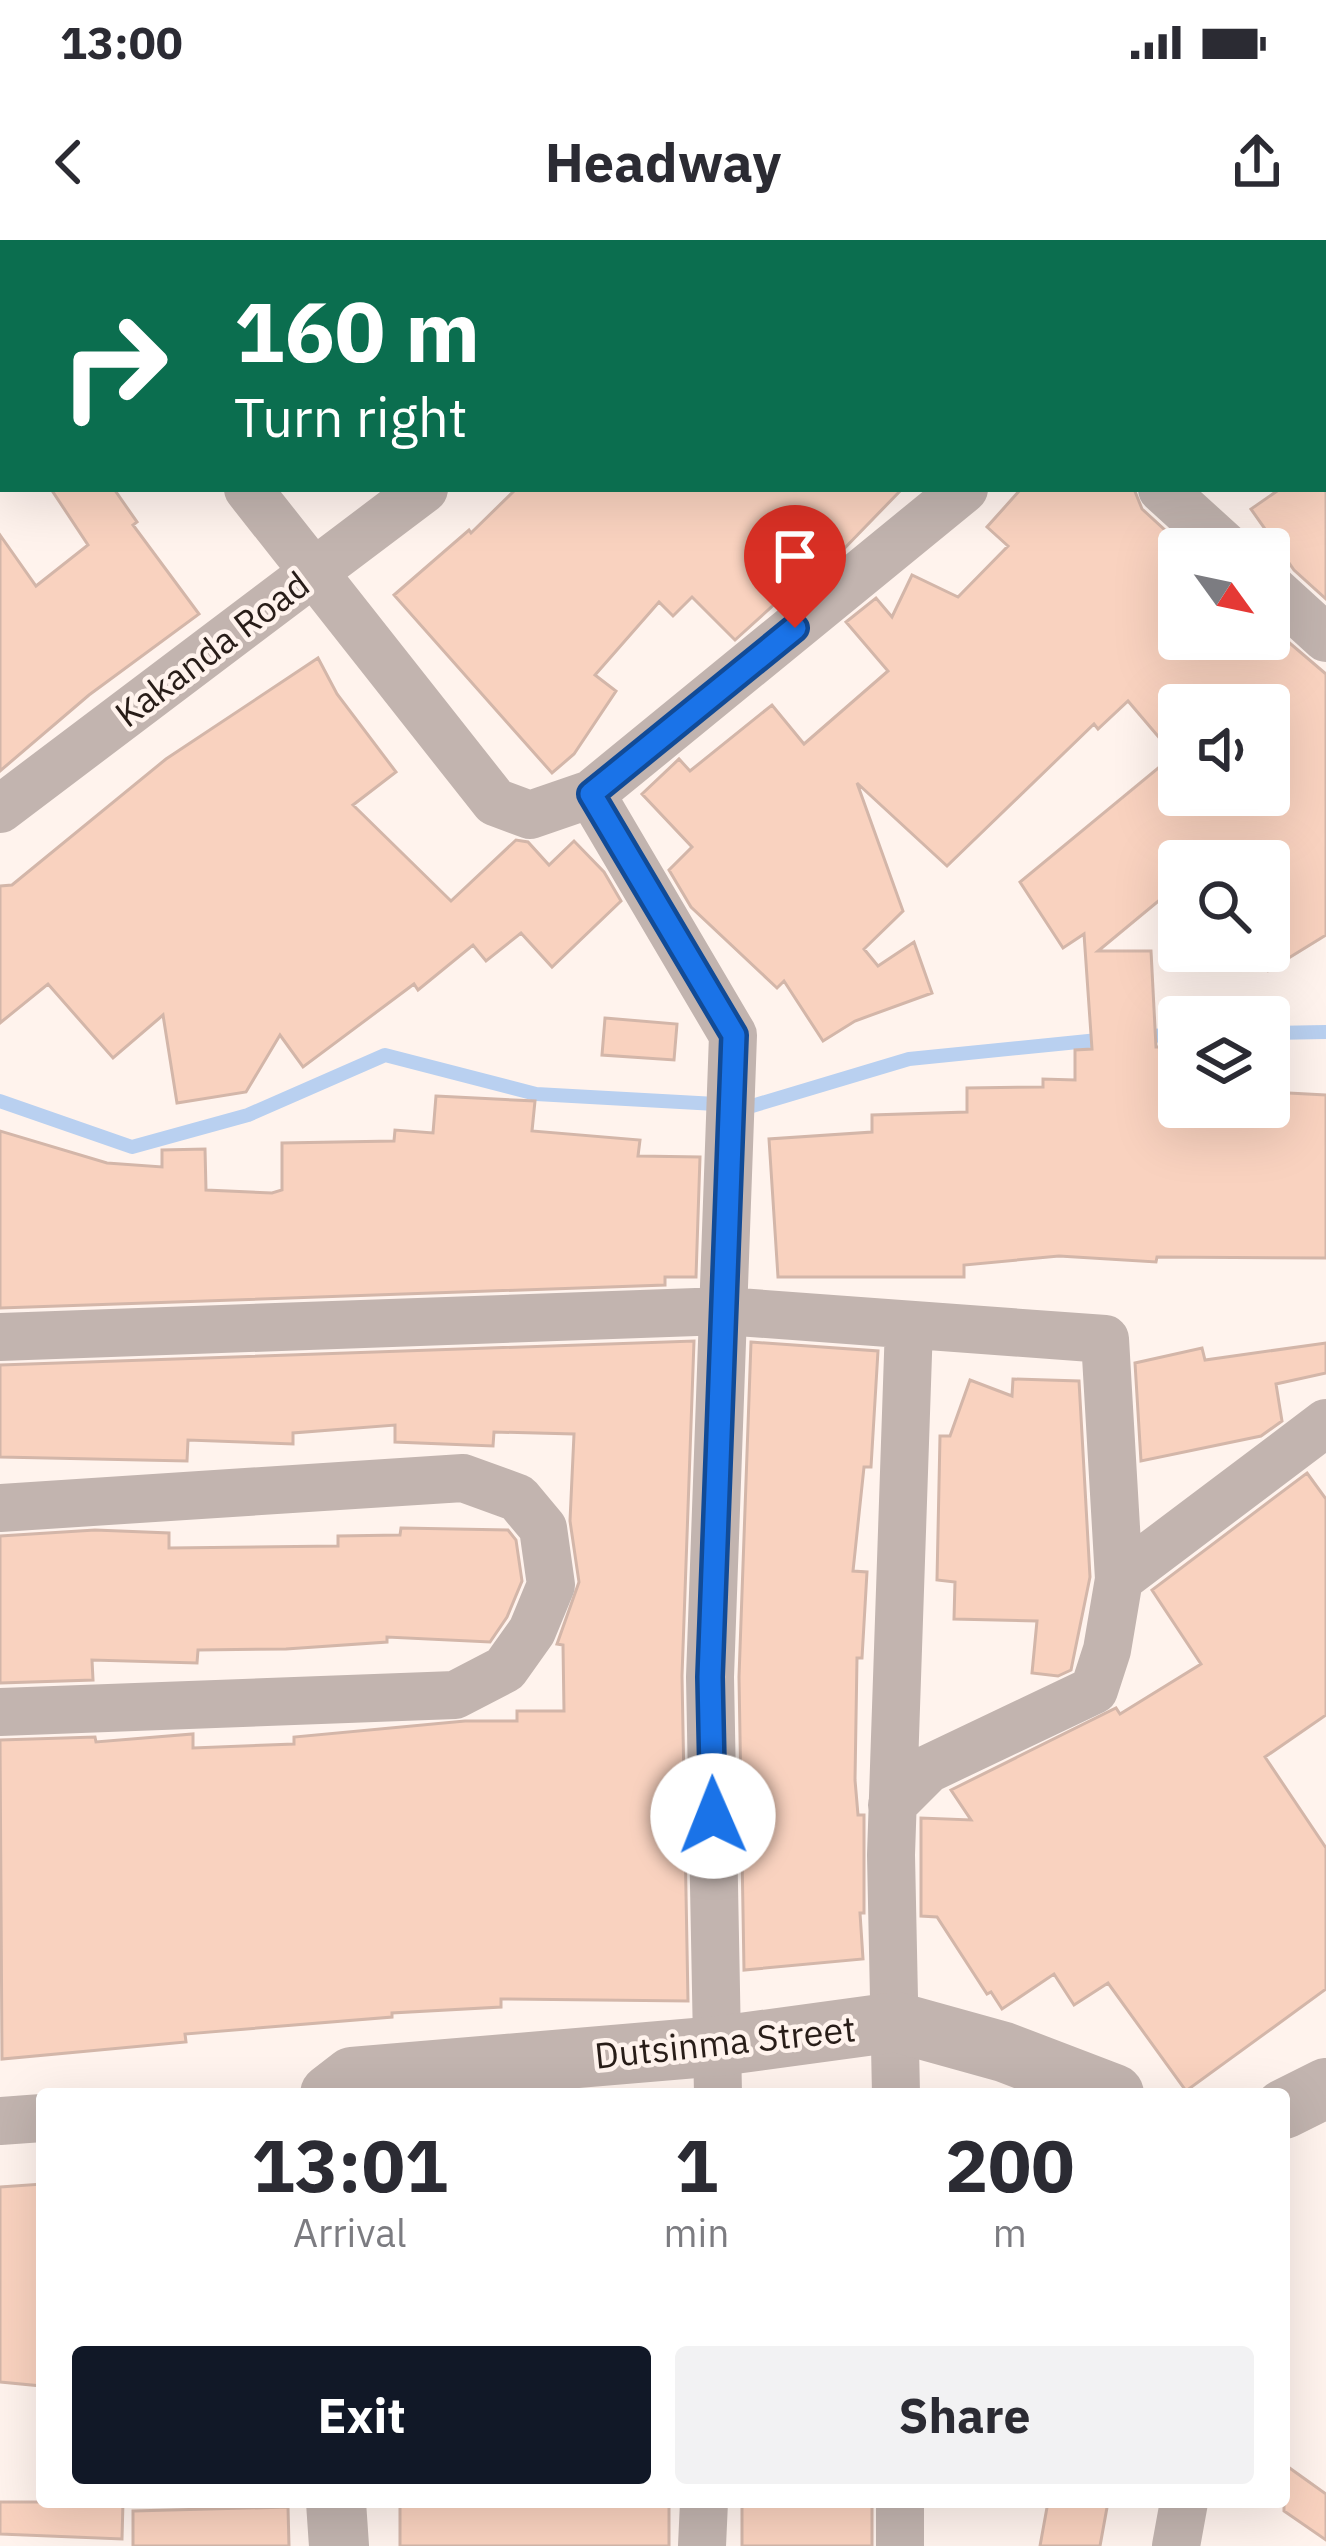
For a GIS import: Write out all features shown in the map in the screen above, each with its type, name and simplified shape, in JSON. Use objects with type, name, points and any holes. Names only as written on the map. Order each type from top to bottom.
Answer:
[{"type":"street","points":[[250,492],[494,802],[530,815],[591,794],[960,492]]},
{"type":"street","name":"Kakanda Road","points":[[0,809],[420,492]]},
{"type":"street","points":[[1165,492],[1205,528]]},
{"type":"street","points":[[1290,605],[1326,638]]},
{"type":"street","points":[[591,794],[734,1035],[710,1677],[718,2070]]},
{"type":"street","points":[[0,1337],[724,1311],[1105,1339],[1119,1579],[1107,1650],[1094,1690],[928,1769],[892,1805]]},
{"type":"street","points":[[896,2088],[892,1805],[909,1325]]},
{"type":"street","points":[[1119,1579],[1326,1423]]},
{"type":"street","points":[[0,1508],[464,1478],[518,1498],[543,1528],[551,1585],[532,1631],[505,1669],[455,1696],[0,1712]]},
{"type":"street","name":"Dutsinma Street","points":[[338,2088],[352,2078],[718,2070],[896,2022],[1004,2051],[1099,2088]]},
{"type":"street","points":[[1290,2106],[1326,2088]]},
{"type":"street","points":[[0,2121],[36,2118]]},
{"type":"street","points":[[336,2508],[339,2546]]},
{"type":"street","points":[[702,2546],[704,2508]]},
{"type":"street","points":[[900,2508],[900,2546]]},
{"type":"street","points":[[1176,2546],[1183,2508]]},
{"type":"building","points":[[53,492],[116,492],[137,522],[133,525],[199,614],[89,695],[0,771],[0,535],[36,586],[88,545]]},
{"type":"building","points":[[513,492],[899,492],[839,554],[735,640],[692,597],[673,616],[659,602],[595,675],[616,691],[574,754],[552,773],[394,595],[469,530],[471,533]]},
{"type":"building","points":[[1018,492],[1135,492],[1142,509],[1163,528],[1158,528],[1158,660],[1290,660],[1290,643],[1326,674],[1326,935],[1290,957],[1290,840],[1158,840],[1158,901],[1098,951],[1151,951],[1158,1128],[1290,1128],[1290,1093],[1326,1095],[1326,1258],[1157,1257],[1156,1262],[1059,1256],[964,1265],[964,1277],[778,1277],[769,1139],[872,1132],[872,1115],[967,1112],[967,1088],[1043,1087],[1043,1079],[1075,1080],[1075,1050],[1092,1049],[1084,934],[1063,948],[1020,882],[1158,768],[1158,816],[1290,816],[1290,684],[1158,684],[1158,736],[1128,701],[1098,729],[1094,724],[947,866],[857,783],[903,911],[864,949],[878,966],[914,942],[932,993],[855,1021],[823,1041],[784,981],[777,988],[691,907],[669,870],[692,847],[642,794],[679,759],[690,771],[772,705],[804,744],[888,671],[846,622],[876,598],[892,617],[912,575],[958,597],[1008,546],[987,527]]},
{"type":"building","points":[[1276,492],[1326,492],[1326,599],[1290,564],[1290,528],[1264,528],[1251,509]]},
{"type":"building","points":[[318,658],[337,694],[396,772],[353,805],[451,901],[516,840],[528,842],[549,865],[574,841],[604,872],[621,901],[552,967],[521,933],[486,961],[473,945],[418,990],[414,984],[303,1067],[280,1035],[246,1092],[177,1103],[163,1015],[113,1058],[48,984],[0,1023],[0,886],[12,885],[166,759]]},
{"type":"building","points":[[605,1018],[677,1024],[674,1060],[602,1055]]},
{"type":"building","points":[[436,1096],[535,1101],[532,1131],[640,1140],[638,1156],[700,1157],[696,1277],[665,1277],[665,1285],[0,1308],[0,1131],[107,1163],[162,1167],[162,1150],[205,1149],[206,1190],[272,1193],[282,1190],[282,1143],[394,1141],[395,1130],[433,1133]]},
{"type":"building","points":[[694,1341],[682,1676],[688,2001],[501,1999],[501,2007],[185,2034],[186,2042],[2,2059],[0,1740],[95,1737],[96,1742],[193,1734],[193,1748],[294,1744],[294,1737],[465,1721],[517,1721],[517,1711],[564,1711],[563,1645],[557,1644],[579,1582],[570,1521],[574,1434],[494,1432],[493,1446],[395,1442],[395,1425],[293,1433],[293,1444],[188,1440],[187,1461],[0,1457],[0,1365]]},
{"type":"building","points":[[751,1342],[878,1351],[871,1467],[864,1467],[853,1571],[867,1572],[862,1658],[857,1658],[855,1780],[858,1815],[864,1815],[863,1959],[744,1970],[739,1677]]},
{"type":"building","points":[[1326,1343],[1326,1373],[1276,1384],[1282,1421],[1261,1436],[1141,1461],[1135,1363],[1202,1348],[1205,1360]]},
{"type":"building","points":[[1013,1379],[1079,1381],[1090,1577],[1071,1670],[1058,1676],[1032,1673],[1037,1621],[954,1619],[955,1582],[937,1580],[940,1436],[950,1436],[970,1380],[1012,1396]]},
{"type":"building","points":[[1307,1473],[1326,1499],[1326,1715],[1265,1757],[1326,1848],[1326,1989],[1190,2088],[1184,2088],[1108,1983],[1074,2005],[1054,1974],[1002,2009],[937,1917],[921,1916],[921,1818],[971,1820],[951,1790],[1116,1708],[1120,1714],[1201,1664],[1152,1590]]},
{"type":"building","points":[[401,1528],[508,1530],[516,1540],[522,1581],[490,1642],[387,1637],[387,1642],[286,1649],[198,1650],[197,1663],[92,1660],[93,1680],[0,1683],[0,1536],[95,1530],[169,1533],[169,1548],[338,1546],[338,1536],[400,1535]]},
{"type":"building","points":[[36,2184],[36,2385],[0,2382],[0,2187]]},
{"type":"building","points":[[1290,2468],[1326,2494],[1326,2540],[1284,2511],[1290,2508]]},
{"type":"building","points":[[0,2502],[36,2502],[36,2508],[123,2508],[122,2539],[0,2534]]},
{"type":"building","points":[[288,2508],[289,2546],[133,2546],[133,2511]]},
{"type":"building","points":[[400,2508],[669,2508],[669,2546],[400,2546]]},
{"type":"building","points":[[742,2508],[872,2508],[872,2546],[742,2546]]},
{"type":"building","points":[[1047,2508],[1107,2508],[1100,2546],[1040,2546]]},
{"type":"waterway","points":[[1290,1033],[1326,1032]]},
{"type":"waterway","points":[[1142,1036],[1158,1036]]},
{"type":"waterway","points":[[0,1101],[132,1147],[248,1115],[385,1055],[536,1094],[752,1106],[909,1059],[1108,1039]]},
{"type":"route","points":[[713,1816],[710,1677],[734,1035],[591,794],[795,628]]}]
